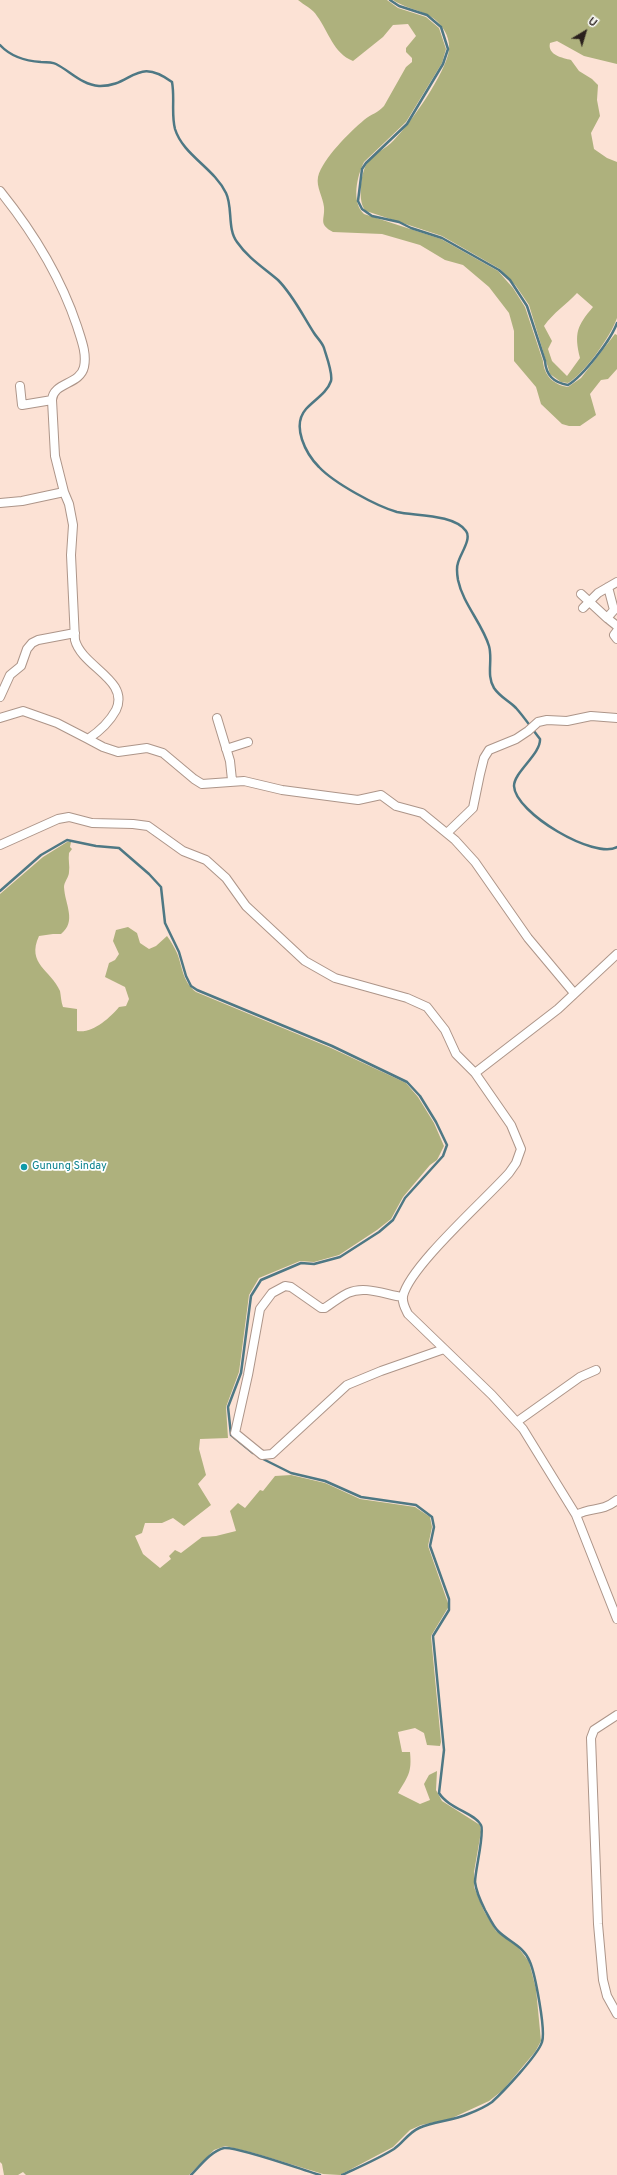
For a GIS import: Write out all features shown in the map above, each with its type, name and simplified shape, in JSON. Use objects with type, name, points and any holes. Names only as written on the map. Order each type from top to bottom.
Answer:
[{"type":"street","points":[[0,191],[20,216],[54,270],[69,303],[84,347],[85,359],[80,377],[55,391],[52,400],[55,456],[64,492],[69,504],[73,526],[70,555],[75,640],[79,649],[114,684],[119,695],[118,704],[108,723],[88,739]]},
{"type":"street","points":[[20,386],[22,405],[52,400]]},
{"type":"street","points":[[0,503],[22,501],[64,492]]},
{"type":"street","points":[[584,608],[608,587],[617,582]]},
{"type":"street","points":[[607,618],[614,610],[608,587]]},
{"type":"street","points":[[581,594],[617,626]]},
{"type":"street","points":[[617,631],[614,635],[617,639]]},
{"type":"street","points":[[0,697],[10,675],[21,666],[27,649],[32,643],[38,640],[75,633]]},
{"type":"street","points":[[0,718],[23,711],[57,723],[103,747],[118,752],[147,748],[163,753],[194,780],[202,784],[232,780],[244,781],[282,790],[302,791],[332,798],[358,800],[381,795],[396,806],[422,814],[447,833],[475,862],[528,938],[574,993]]},
{"type":"street","points":[[447,833],[473,808],[484,758],[489,750],[528,732],[538,722],[547,720],[567,721],[591,716],[617,718]]},
{"type":"street","points":[[217,718],[230,761],[232,780]]},
{"type":"street","points":[[226,749],[248,742]]},
{"type":"street","points":[[0,845],[58,819],[69,817],[92,823],[148,826],[183,851],[206,860],[216,867],[246,906],[305,960],[327,975],[407,998],[427,1008],[445,1030],[456,1054],[475,1073],[516,1134],[520,1143],[520,1155],[509,1173],[494,1190],[417,1270],[403,1297],[404,1307],[408,1314],[518,1421],[576,1515],[617,1619]]},
{"type":"street","points":[[475,1073],[558,1009],[617,954]]},
{"type":"street","points":[[403,1297],[370,1290],[349,1292],[325,1308],[321,1308],[291,1287],[285,1286],[272,1294],[260,1309],[248,1375],[235,1433],[262,1454],[272,1454],[347,1385],[381,1371],[444,1349]]},
{"type":"street","points":[[518,1421],[580,1377],[596,1370]]},
{"type":"street","points":[[576,1515],[588,1510],[603,1508],[617,1500]]},
{"type":"street","points":[[617,1715],[594,1730],[591,1738],[598,1924],[603,1980],[607,1996],[617,2014]]},
{"type":"green space","points":[[298,0],[387,0],[398,8],[426,17],[439,28],[446,49],[442,63],[406,122],[364,162],[359,174],[356,189],[356,196],[360,209],[364,214],[441,239],[498,271],[513,288],[525,307],[545,371],[554,382],[558,384],[568,387],[581,378],[615,334],[617,335],[617,369],[608,379],[601,380],[590,394],[596,415],[580,426],[569,426],[562,424],[541,404],[536,387],[514,361],[514,331],[509,313],[489,287],[463,265],[445,260],[420,245],[382,234],[333,232],[325,227],[323,221],[324,207],[318,181],[321,170],[331,154],[345,138],[364,120],[384,106],[406,67],[412,62],[412,58],[406,52],[406,48],[416,36],[408,24],[393,25],[383,37],[353,61],[341,53],[336,47],[321,22],[311,9]]},
{"type":"green space","points":[[393,0],[617,0],[617,64],[584,56],[557,41],[550,43],[553,53],[571,60],[579,71],[592,79],[598,85],[597,100],[600,116],[591,133],[594,149],[607,158],[617,162],[617,318],[614,326],[596,354],[582,372],[568,383],[561,382],[550,374],[529,305],[516,286],[500,269],[442,236],[366,211],[363,207],[361,188],[366,165],[372,158],[394,140],[418,111],[441,72],[449,50],[447,35],[437,21],[426,14],[399,4]],"holes":[[[577,293],[593,307],[583,319],[578,330],[577,342],[580,358],[567,376],[552,361],[548,349],[552,341],[544,326]]]},
{"type":"green space","points":[[67,842],[71,842],[70,847],[72,849],[69,853],[69,874],[64,887],[69,912],[68,924],[66,929],[61,934],[39,936],[36,946],[36,953],[41,966],[60,991],[63,1007],[77,1009],[77,1031],[95,1028],[111,1016],[119,1007],[126,1006],[129,999],[125,987],[105,977],[109,963],[115,960],[119,954],[113,941],[116,930],[128,927],[137,933],[140,943],[149,949],[156,946],[167,936],[177,953],[185,979],[191,988],[196,992],[331,1048],[406,1083],[418,1097],[434,1123],[444,1146],[437,1160],[430,1165],[403,1197],[391,1219],[377,1230],[339,1255],[314,1262],[300,1261],[259,1278],[249,1295],[239,1372],[226,1407],[228,1438],[200,1439],[199,1449],[206,1475],[198,1484],[211,1505],[184,1526],[173,1518],[162,1523],[145,1523],[142,1533],[135,1536],[143,1554],[160,1568],[171,1559],[169,1556],[175,1550],[181,1553],[202,1537],[216,1536],[236,1531],[230,1511],[238,1503],[245,1508],[260,1490],[263,1491],[275,1476],[291,1475],[325,1483],[360,1499],[415,1507],[430,1517],[432,1527],[428,1546],[449,1606],[431,1636],[441,1742],[440,1746],[427,1745],[424,1733],[415,1728],[398,1732],[402,1752],[410,1752],[410,1770],[398,1793],[420,1804],[430,1800],[424,1784],[429,1775],[437,1771],[436,1790],[442,1801],[480,1825],[481,1832],[474,1872],[474,1887],[484,1911],[496,1931],[518,1947],[529,1962],[536,1989],[541,2041],[535,2052],[503,2090],[489,2101],[450,2119],[421,2125],[410,2130],[393,2147],[340,2175],[323,2174],[254,2153],[225,2146],[214,2150],[189,2175],[26,2175],[23,2172],[18,2175],[4,2175],[2,2164],[0,2162],[0,894],[43,857]]},
{"type":"waterway","points":[[390,0],[399,6],[427,15],[441,27],[448,49],[443,64],[407,124],[366,163],[362,169],[358,201],[362,209],[372,216],[399,222],[411,228],[442,238],[499,270],[510,280],[527,306],[549,374],[552,378],[563,384],[568,385],[589,366],[609,339],[617,323]]},
{"type":"waterway","points":[[0,45],[9,53],[19,58],[30,61],[51,62],[56,64],[87,83],[93,85],[110,85],[134,74],[150,71],[160,74],[172,82],[173,118],[175,129],[179,138],[191,154],[214,176],[226,193],[234,237],[246,253],[283,286],[324,348],[330,369],[331,381],[323,393],[306,409],[300,423],[302,440],[309,455],[319,467],[335,480],[367,499],[397,512],[453,521],[466,531],[468,538],[457,567],[458,580],[460,589],[482,629],[489,646],[490,678],[494,688],[519,712],[540,739],[536,751],[515,781],[514,786],[518,797],[527,809],[541,821],[575,841],[592,847],[606,849],[617,847]]},
{"type":"waterway","points":[[0,891],[41,855],[67,840],[96,846],[119,848],[149,874],[161,887],[165,923],[179,952],[186,976],[191,986],[197,990],[332,1046],[407,1082],[420,1096],[436,1122],[447,1145],[443,1156],[405,1198],[393,1220],[379,1232],[340,1257],[314,1264],[301,1263],[261,1280],[251,1296],[241,1373],[228,1407],[231,1435],[253,1453]]},
{"type":"waterway","points":[[259,1457],[291,1473],[325,1481],[361,1497],[416,1505],[432,1517],[434,1527],[430,1546],[449,1599],[449,1610],[433,1636],[444,1750],[439,1793],[449,1803],[473,1817],[481,1825],[482,1835],[475,1877],[480,1900],[496,1929],[520,1948],[530,1962],[535,1978],[543,2026],[542,2042],[539,2048],[520,2073],[492,2102],[480,2109],[462,2116],[419,2128],[394,2149],[375,2160],[342,2175]]},
{"type":"waterway","points":[[191,2175],[210,2155],[224,2148],[231,2148],[256,2154],[320,2175]]},
{"type":"place","name":"Gunung Sinday","points":[[24,1167]]}]
